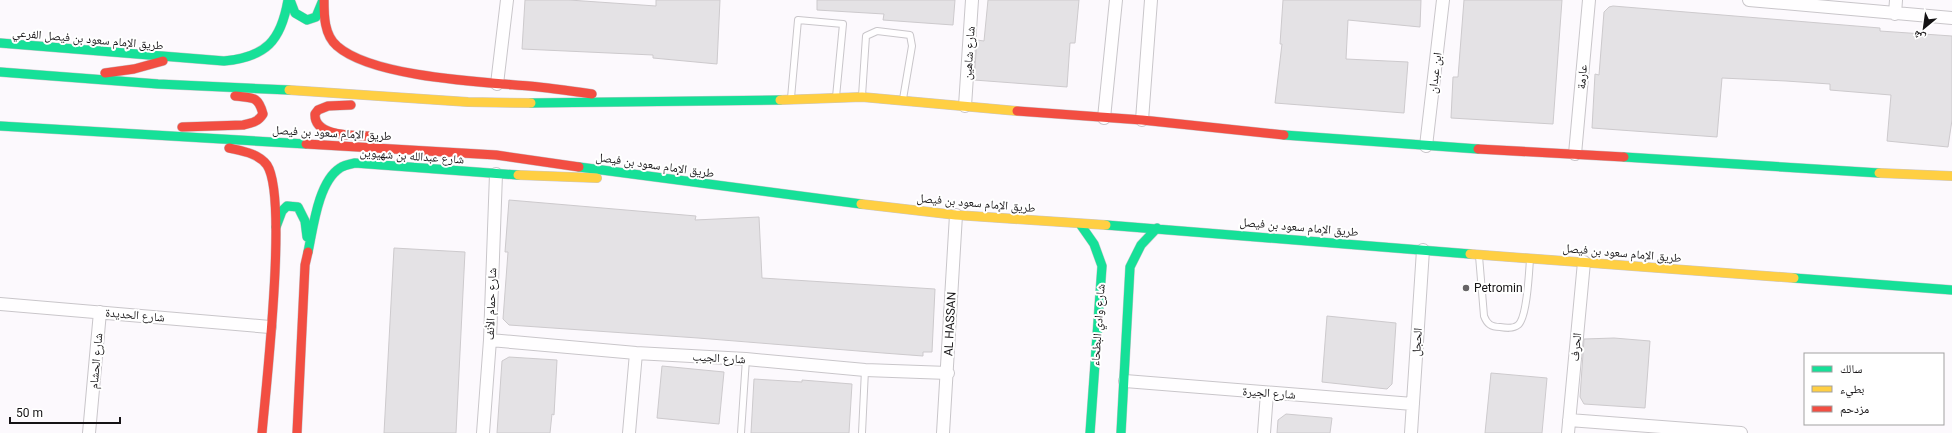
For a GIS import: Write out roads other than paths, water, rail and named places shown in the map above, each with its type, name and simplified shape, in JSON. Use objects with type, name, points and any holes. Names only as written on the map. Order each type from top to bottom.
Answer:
[{"type":"main road","points":[[289,0],[292,9],[298,16],[307,20],[316,17],[323,0]]},
{"type":"main road","points":[[73,77],[134,69],[175,58],[242,61],[256,56],[264,51],[274,40],[282,24],[289,0]]},
{"type":"main road","points":[[323,0],[327,30],[335,45],[347,54],[363,61],[390,68],[497,84],[550,88],[635,101]]},
{"type":"main road","name":"طريق الإمام سعود بن فيصل الفرعي","points":[[0,43],[175,58]]},
{"type":"main road","points":[[0,72],[158,84],[534,104],[635,101],[724,102],[791,98],[862,97],[1056,115],[1142,120],[1308,137],[1426,146],[1706,161],[1839,172],[1952,176]]},
{"type":"main road","points":[[93,131],[227,126],[256,122],[263,114],[260,102],[256,100],[158,84]]},
{"type":"main road","points":[[441,100],[401,106],[334,104],[322,107],[314,117],[317,124],[323,129],[457,152]]},
{"type":"main road","name":"طريق الإمام سعود بن فيصل","points":[[0,126],[496,155],[812,199],[956,215],[1157,228],[1423,250],[1952,290]]},
{"type":"main road","points":[[157,136],[248,151],[261,158],[269,169],[274,188],[275,232],[262,433]]},
{"type":"main road","name":"شارع عبدالله بن شهيوين","points":[[297,433],[304,265],[324,189],[332,175],[341,167],[355,163],[554,178],[661,178]]},
{"type":"main road","points":[[275,232],[282,211],[287,206],[298,207],[307,224],[308,251]]},
{"type":"main road","name":"شارع وادي البطحاء","points":[[1080,224],[1098,249],[1102,266],[1090,433]]},
{"type":"main road","points":[[1122,433],[1130,267],[1137,249],[1146,237],[1157,228]]},
{"type":"street","points":[[497,84],[507,0]]},
{"type":"street","name":"شارع شاهين","points":[[965,106],[972,0]]},
{"type":"street","points":[[1104,118],[1116,0]]},
{"type":"street","points":[[1142,120],[1151,0]]},
{"type":"street","name":"ابن عبدان","points":[[1426,146],[1443,0]]},
{"type":"street","name":"عارمة","points":[[1575,154],[1589,0]]},
{"type":"street","points":[[1749,0],[1952,18]]},
{"type":"street","points":[[1895,14],[1896,0]]},
{"type":"street","name":"شارع حمام الأنف","points":[[483,433],[490,340],[496,174]]},
{"type":"street","name":"AL HASSAN","points":[[943,433],[948,373],[956,215]]},
{"type":"street","name":"الحجل","points":[[1411,433],[1423,250]]},
{"type":"street","name":"الحرف","points":[[1568,433],[1584,262]]},
{"type":"street","name":"شارع الحديدة","points":[[0,304],[270,326]]},
{"type":"street","name":"شارع الحشام","points":[[90,433],[100,312]]},
{"type":"street","name":"شارع الجيب","points":[[490,340],[636,353],[746,359],[865,370],[948,373]]},
{"type":"street","points":[[629,433],[636,353]]},
{"type":"street","name":"شارع الجيرة","points":[[1125,381],[1413,404]]},
{"type":"street","points":[[1264,433],[1267,393]]},
{"type":"street","points":[[1569,420],[1741,433]]},
{"type":"lane","points":[[791,98],[798,20],[843,24],[836,97]]},
{"type":"lane","points":[[862,97],[866,36],[877,31],[910,35],[912,46],[903,101]]},
{"type":"lane","points":[[1479,254],[1484,316],[1487,323],[1493,327],[1513,328],[1519,324],[1523,316],[1530,258]]},
{"type":"lane","points":[[741,433],[746,359]]},
{"type":"lane","points":[[862,433],[865,370]]},
{"type":"place","name":"Petromin","points":[[1466,288]]}]
